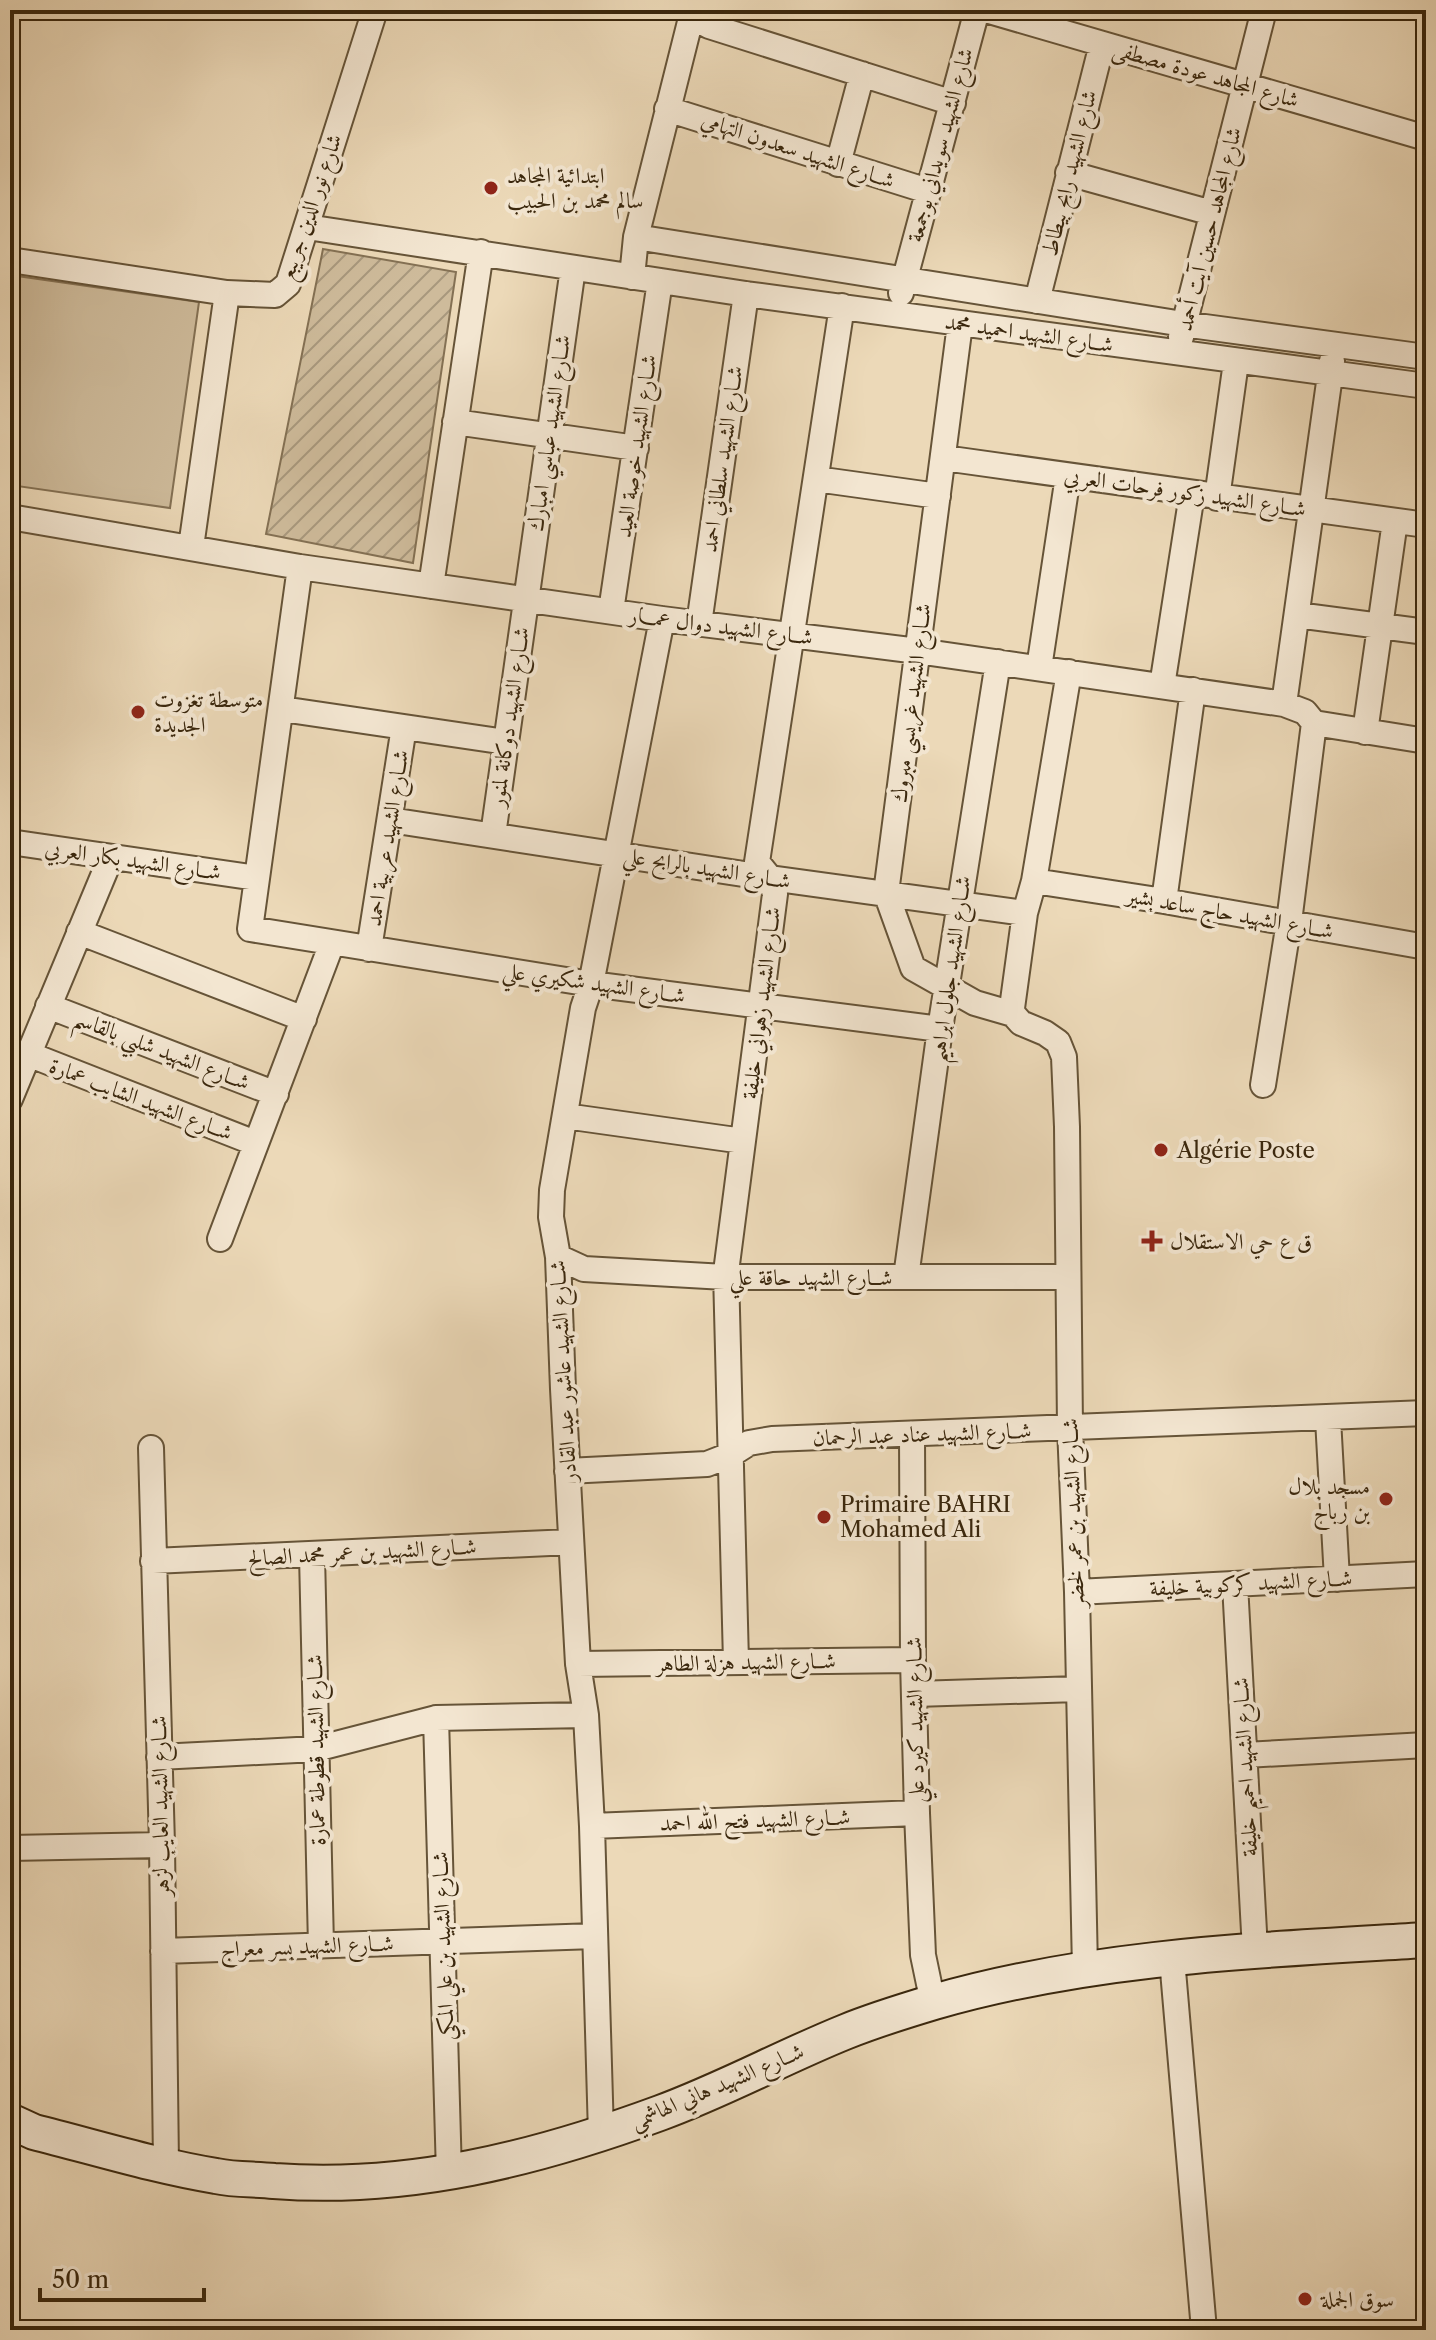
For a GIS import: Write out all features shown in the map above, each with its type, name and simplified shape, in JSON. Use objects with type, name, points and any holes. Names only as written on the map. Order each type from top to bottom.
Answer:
[{"type":"street","name":"شارع نور الدين جريبع","points":[[227,293],[275,295],[288,284],[375,10]]},
{"type":"street","points":[[692,10],[698,20],[709,26],[953,103]]},
{"type":"street","points":[[632,277],[636,237],[692,10]]},
{"type":"street","name":"شارع الشهيد سويداني بوجمعة","points":[[896,314],[977,10]]},
{"type":"street","name":"شارع المجاهد عودة مصطفى","points":[[986,10],[1426,138]]},
{"type":"street","name":"شارع المجاهد حسين آيت أحمد","points":[[1179,354],[1183,324],[1264,10]]},
{"type":"street","name":"شارع الشهيد رابح بيطاط","points":[[1037,301],[1102,44]]},
{"type":"street","points":[[838,164],[862,74]]},
{"type":"street","name":"شــارع الشهيد سعدون التهامي","points":[[667,109],[928,191]]},
{"type":"street","points":[[1068,173],[1212,213]]},
{"type":"street","name":"شــارع الشهيد احميد محمد","points":[[307,227],[746,294],[1426,386]]},
{"type":"street","name":"شــارع الشهيد احميد محمد","points":[[636,237],[1183,324],[1426,357]]},
{"type":"street","points":[[431,586],[481,252]]},
{"type":"street","points":[[10,260],[227,293],[191,547]]},
{"type":"street","name":"شــارع الشهيد عباسي امبارك","points":[[525,599],[573,268]]},
{"type":"street","name":"شــارع الشهيد خوصة العيد","points":[[611,611],[660,281]]},
{"type":"street","name":"شــارع الشهيد سلطاني احمد","points":[[699,624],[746,294]]},
{"type":"street","name":"شــارع الشهيد زهواني خليفة","points":[[736,1662],[725,1277],[775,894],[770,878],[757,862],[842,306]]},
{"type":"street","name":"شــارع الشهيد غريسي مبروك","points":[[960,324],[886,893],[913,968],[975,1003],[1013,1014],[1021,1023],[1058,1042],[1064,1057]]},
{"type":"street","points":[[1284,704],[1334,345]]},
{"type":"street","points":[[1217,498],[1236,362]]},
{"type":"street","points":[[455,422],[636,448]]},
{"type":"street","name":"شــارع الشهيد زكور فرحات العربي","points":[[944,458],[1426,525]]},
{"type":"street","points":[[1039,668],[1068,476]]},
{"type":"street","points":[[816,479],[938,496]]},
{"type":"street","points":[[1162,686],[1192,494]]},
{"type":"street","name":"شــارع الشهيد دوال عمـــار","points":[[10,517],[300,567],[1284,704],[1305,712],[1314,723],[1426,741]]},
{"type":"street","points":[[1365,732],[1395,521]]},
{"type":"street","points":[[256,878],[300,567]]},
{"type":"street","name":"شــارع الشهيد دوكانة لمنور","points":[[493,835],[525,599]]},
{"type":"street","points":[[1297,615],[1426,632]]},
{"type":"street","name":"شــارع الشهيد عاشور عبد القادر","points":[[601,2134],[592,1826],[586,1715],[578,1664],[558,1257],[551,1217],[552,1190],[583,1008],[591,984],[662,619]]},
{"type":"street","name":"شــارع الشهيد جلول ابراهيم","points":[[906,1277],[940,1029],[998,662]]},
{"type":"street","points":[[1013,1014],[1025,913],[1034,881],[1069,672]]},
{"type":"street","points":[[1164,901],[1193,690]]},
{"type":"street","points":[[282,709],[506,742]]},
{"type":"street","points":[[1263,1085],[1289,922],[1314,723]]},
{"type":"street","name":"شــارع الشهيد عربية احمد","points":[[369,949],[404,727]]},
{"type":"street","name":"شــارع الشهيد بالرابح علي","points":[[390,820],[1025,913]]},
{"type":"street","name":"شــارع الشهيد بكار العربي","points":[[10,842],[256,878]]},
{"type":"street","points":[[11,1090],[111,857]]},
{"type":"street","name":"شــارع الشهيد شكيري علي","points":[[256,878],[250,929],[591,984],[940,1029]]},
{"type":"street","name":"شــارع الشهيد حاج ساعد بشير","points":[[1034,881],[1426,947]]},
{"type":"street","points":[[79,932],[304,1019]]},
{"type":"street","points":[[220,1239],[332,943]]},
{"type":"street","name":"شــارع الشهيد شلبي بالقاسم","points":[[48,1006],[276,1094]]},
{"type":"street","name":"شــارع الشهيد الشايب عمارة","points":[[28,1054],[255,1143]]},
{"type":"street","name":"شــارع الشهيد بن عمر لخضر","points":[[1064,1057],[1070,1428],[1077,1592],[1085,1969]]},
{"type":"street","points":[[565,1116],[743,1141]]},
{"type":"street","name":"شــارع الشهيد حاقة علي","points":[[558,1257],[584,1269],[725,1277],[1068,1277]]},
{"type":"street","name":"شــارع الشهيد عناد عبد الرحمان","points":[[567,1471],[707,1464],[749,1443],[772,1439],[1426,1413]]},
{"type":"street","points":[[1328,1419],[1337,1579]]},
{"type":"street","name":"شــارع الشهيد كيرد علي","points":[[912,1435],[917,1813],[924,1963],[933,2003]]},
{"type":"street","name":"شــارع الشهيد العايب لزهر","points":[[151,1448],[162,1845],[166,2164]]},
{"type":"street","name":"شــارع الشهيد بن عمر محمد الصالح","points":[[153,1561],[571,1542]]},
{"type":"street","name":"شــارع الشهيد قطوطة عمارة","points":[[312,1555],[321,1946]]},
{"type":"street","name":"شــارع الشهيد كركوبية خليفة","points":[[1077,1592],[1426,1574]]},
{"type":"street","name":"شــارع الشهيد احميم خليفة","points":[[1235,1584],[1255,1950]]},
{"type":"street","name":"شــارع الشهيد هزلة الطاهر","points":[[578,1664],[913,1660]]},
{"type":"street","points":[[915,1694],[1078,1689]]},
{"type":"street","points":[[159,1757],[316,1749],[436,1718],[586,1715]]},
{"type":"street","name":"شــارع الشهيد بن علي المكي","points":[[436,1718],[449,2174]]},
{"type":"street","points":[[1245,1755],[1426,1745]]},
{"type":"street","name":"شــارع الشهيد فتح الله احمد","points":[[592,1826],[917,1813]]},
{"type":"street","points":[[10,1848],[162,1845]]},
{"type":"street","name":"شــارع الشهيد بسر معراج","points":[[163,1951],[595,1936]]},
{"type":"street","name":"شــارع الشهيد هاني الهاشمي","points":[[10,2121],[34,2132],[217,2177],[315,2184],[378,2182],[449,2174],[527,2157],[601,2134],[664,2112],[847,2031],[993,1986],[1085,1969],[1255,1950],[1426,1940]]},
{"type":"street","points":[[1172,1959],[1204,2330]]},
{"type":"shaded area","points":[[323,249],[456,272],[413,563],[266,534]]},
{"type":"shaded area","points":[[10,275],[199,302],[170,508],[10,485]]},
{"type":"place","name":"ابتدائية المجاهد سالم محمد بن الحبيب","points":[[491,188]]},
{"type":"place","name":"متوسطة تغزوت الجديدة","points":[[138,712]]},
{"type":"place","name":"Algérie Poste","points":[[1161,1150]]},
{"type":"place","name":"ق ع حي الاستقلال","points":[[1152,1241]]},
{"type":"place","name":"مسجد بلال بن رباح","points":[[1386,1499]]},
{"type":"place","name":"Primaire BAHRI Mohamed Ali","points":[[824,1517]]},
{"type":"place","name":"سوق الجملة","points":[[1305,2299]]}]
